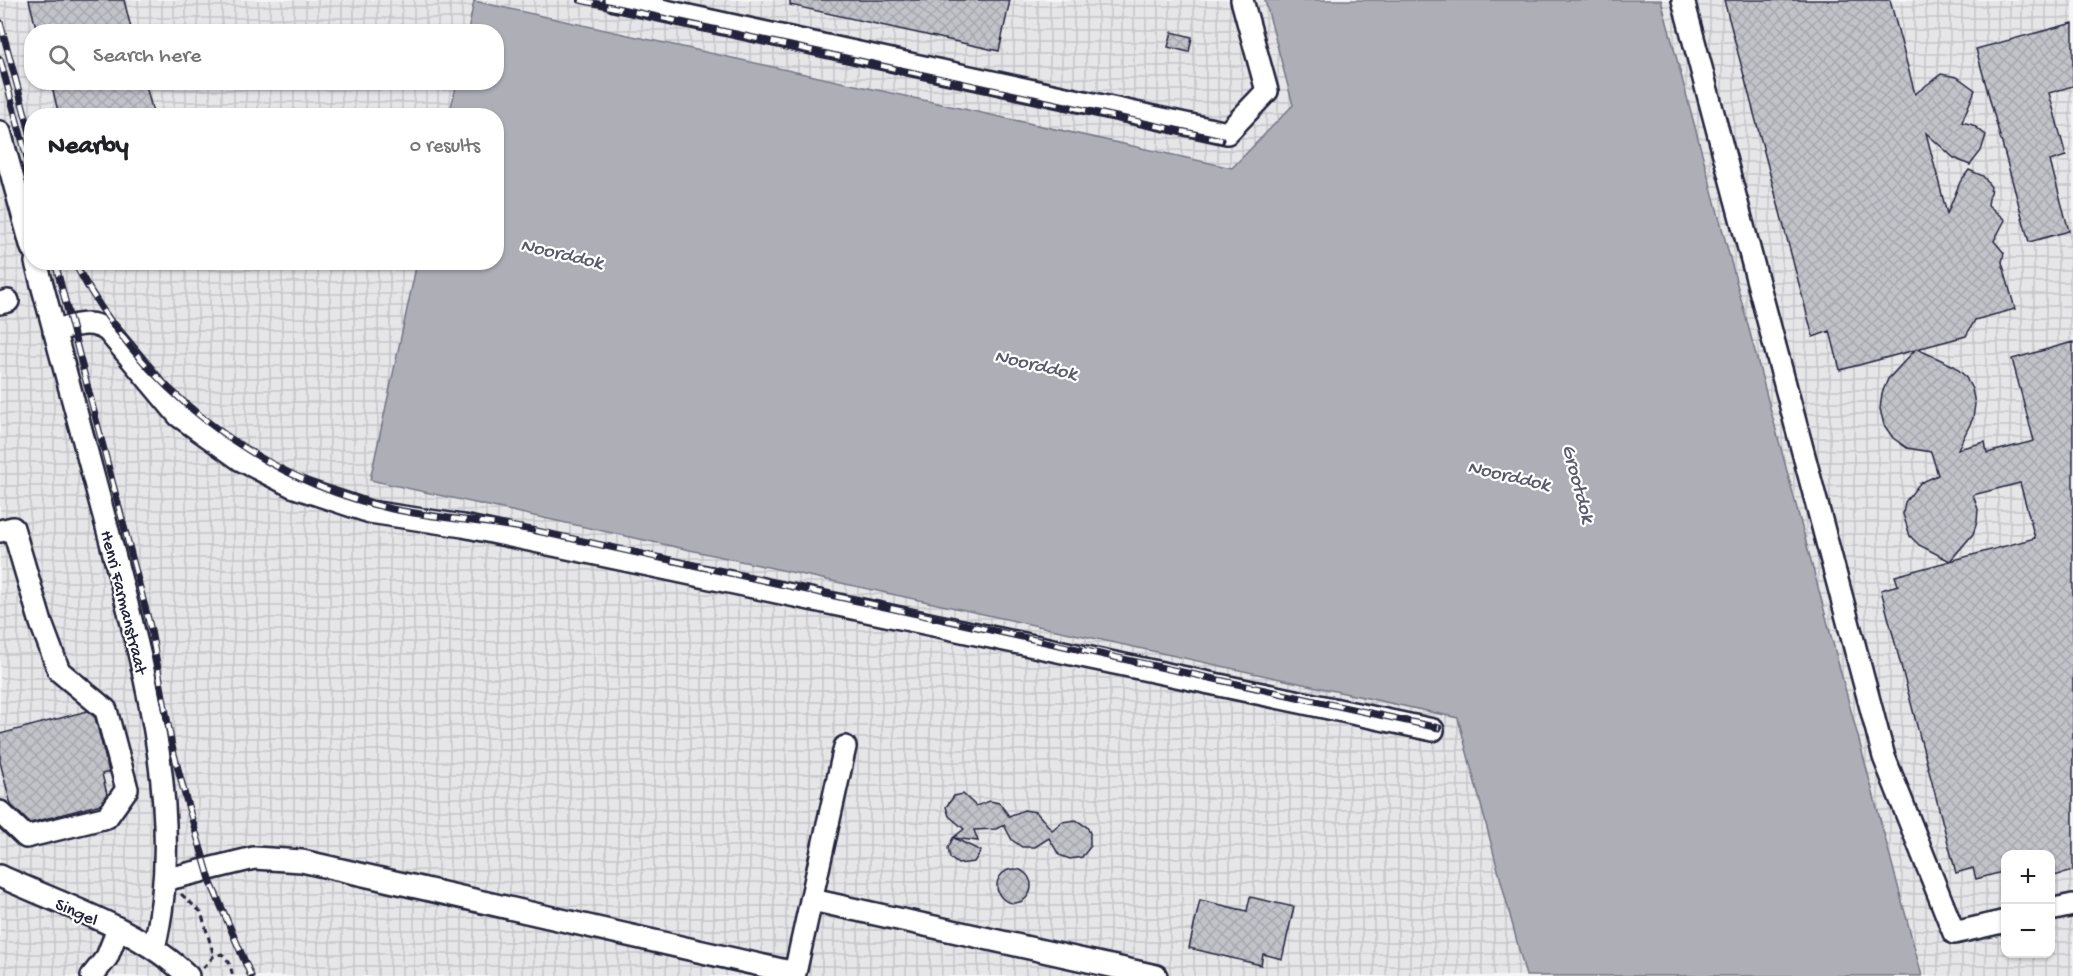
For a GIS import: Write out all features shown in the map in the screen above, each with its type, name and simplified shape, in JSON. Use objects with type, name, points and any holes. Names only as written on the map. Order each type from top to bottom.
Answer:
[{"type":"street","points":[[615,0],[1227,133],[1267,91],[1242,0]]},
{"type":"street","points":[[1683,0],[1884,757],[1954,933],[2001,922]]},
{"type":"street","points":[[0,132],[24,219]]},
{"type":"street","name":"Henri Farmanstraat","points":[[38,270],[146,684],[163,783],[164,880],[154,948]]},
{"type":"street","points":[[54,332],[87,323],[98,324],[108,331],[180,416],[241,460],[292,486],[370,512],[486,531],[1433,730]]},
{"type":"street","points":[[0,531],[13,528],[41,623],[59,671],[106,710],[127,789],[107,818],[26,837],[0,812]]},
{"type":"street","points":[[164,880],[254,858],[302,861],[795,973],[845,747]]},
{"type":"street","name":"Singel","points":[[0,876],[118,929],[154,948],[188,976]]},
{"type":"street","points":[[812,900],[1156,976]]},
{"type":"street","points":[[2055,909],[2073,905]]},
{"type":"street","points":[[92,976],[106,957],[118,929]]},
{"type":"path","points":[[164,880],[201,912],[214,956]]},
{"type":"path","points":[[195,976],[214,956],[222,954],[233,976]]},
{"type":"shaded area","points":[[0,0],[1265,0],[1293,105],[1232,168],[475,1],[470,24],[24,24],[24,90],[455,90],[451,108],[24,108],[24,270],[415,270],[370,480],[1458,718],[1526,976],[0,976]]},
{"type":"shaded area","points":[[1661,0],[2073,0],[2073,976],[1922,976]]},
{"type":"water","points":[[1265,0],[1661,0],[1922,976],[1526,976],[1458,718],[370,480],[415,270],[504,270],[504,108],[451,108],[455,90],[504,90],[504,24],[469,24],[474,1],[1232,168],[1293,105]]},
{"type":"building","points":[[29,0],[124,0],[130,24],[35,24]]},
{"type":"building","points":[[790,0],[1010,0],[999,51],[790,5]]},
{"type":"building","points":[[1724,0],[1890,0],[1915,94],[1941,74],[1957,77],[1975,90],[1962,122],[1973,125],[1986,135],[1981,151],[1970,165],[1954,158],[1926,133],[1947,214],[1960,182],[1969,170],[1983,176],[1991,187],[1988,205],[2005,220],[1994,241],[2004,253],[2002,262],[2015,309],[1975,320],[1966,336],[1917,349],[1954,366],[1965,376],[1972,389],[1975,404],[1973,418],[1958,449],[1985,442],[1987,453],[2034,441],[2012,359],[2073,342],[2073,871],[2055,876],[2055,850],[2001,850],[2001,872],[1976,879],[1973,868],[1956,873],[1881,590],[1898,585],[1895,576],[2035,538],[2020,483],[1973,495],[1978,509],[1973,534],[1950,561],[1919,545],[1910,536],[1903,514],[1905,502],[1920,483],[1938,475],[1931,452],[1907,448],[1893,438],[1884,425],[1880,409],[1882,393],[1888,379],[1915,350],[1840,370],[1830,331],[1813,337]]},
{"type":"building","points":[[2073,23],[2073,86],[2049,93],[2066,156],[2050,161],[2069,231],[2029,242],[1976,49]]},
{"type":"building","points":[[1172,32],[1192,37],[1189,52],[1168,47]]},
{"type":"building","points":[[53,90],[147,90],[152,108],[57,108]]},
{"type":"building","points":[[87,711],[95,717],[109,772],[102,774],[107,794],[101,804],[30,823],[11,805],[0,762],[0,734]]},
{"type":"building","points":[[963,794],[976,806],[990,801],[999,803],[1009,816],[1024,810],[1036,812],[1052,830],[1062,822],[1076,820],[1087,827],[1090,833],[1090,847],[1082,857],[1070,859],[1059,855],[1049,838],[1035,847],[1022,847],[1012,840],[1004,825],[996,829],[974,830],[978,841],[954,838],[981,851],[974,862],[958,864],[950,858],[948,848],[953,838],[964,829],[949,816],[946,807],[954,796]]},
{"type":"building","points":[[1014,869],[1026,874],[1031,886],[1026,898],[1014,903],[1002,898],[997,886],[1002,874]]},
{"type":"building","points":[[1250,897],[1294,907],[1282,959],[1263,954],[1261,965],[1189,948],[1200,900],[1247,911]]},
{"type":"railway","points":[[580,0],[1222,140]]},
{"type":"railway","points":[[0,22],[24,110]]},
{"type":"railway","points":[[0,59],[24,147]]},
{"type":"railway","points":[[57,270],[151,630],[172,746],[186,799],[211,883],[251,976]]},
{"type":"railway","points":[[79,270],[101,307],[132,349],[167,387],[206,421],[249,450],[294,475],[342,495],[392,509],[537,531],[1439,728]]},
{"type":"water label","name":"Noorddok","points":[[562,252]]},
{"type":"water label","name":"Noorddok","points":[[1036,363]]},
{"type":"water label","name":"Noorddok","points":[[1509,474]]},
{"type":"water label","name":"Grootdok","points":[[1580,483]]}]
